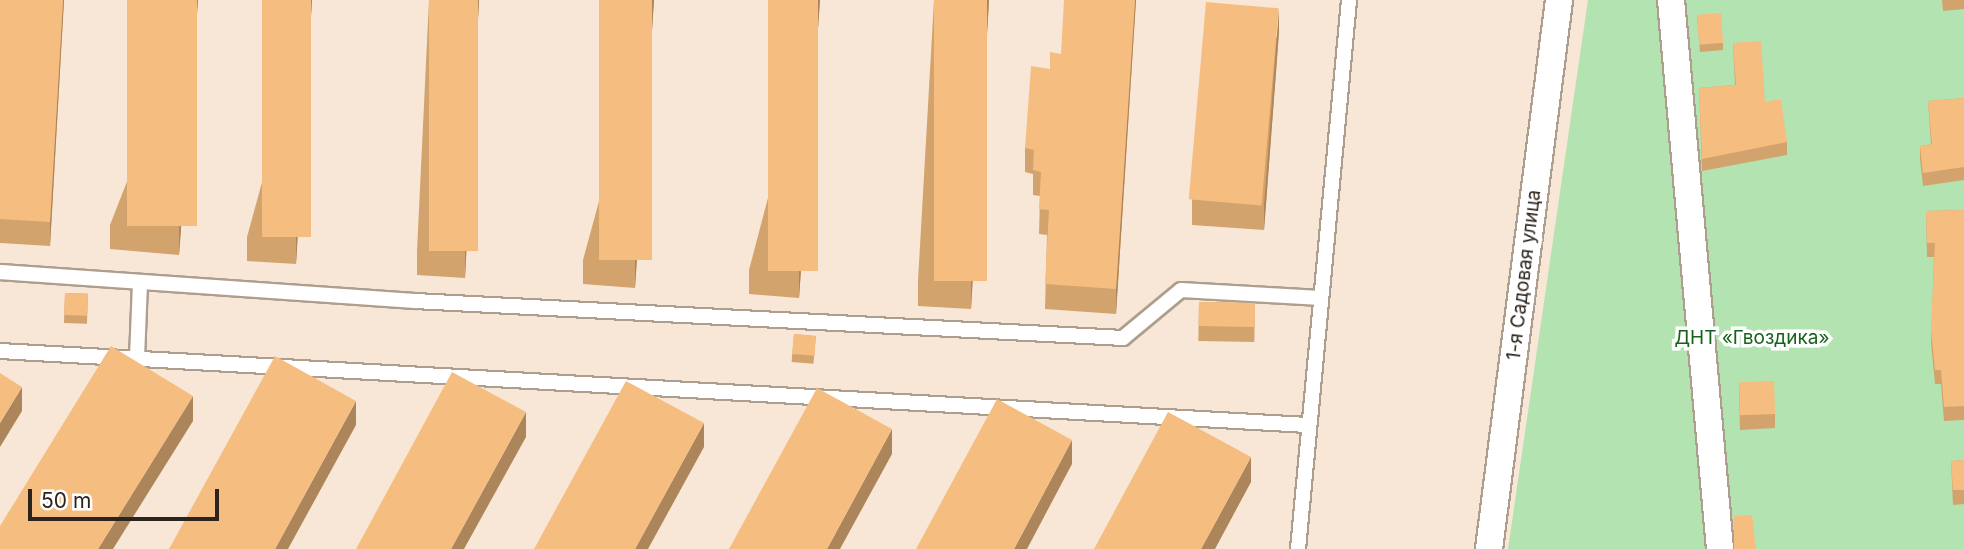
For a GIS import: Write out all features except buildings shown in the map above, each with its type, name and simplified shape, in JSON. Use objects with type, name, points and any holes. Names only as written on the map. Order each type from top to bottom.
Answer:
[{"type":"street","name":"1-я Садовая улица","points":[[1489,549],[1559,0]]},
{"type":"street","points":[[1671,0],[1720,549]]},
{"type":"lane","points":[[1298,549],[1349,0]]},
{"type":"lane","points":[[0,272],[429,302],[1124,338],[1181,290],[1321,298]]},
{"type":"lane","points":[[137,358],[140,282]]},
{"type":"lane","points":[[0,351],[1308,425]]},
{"type":"green space","name":"ДНТ «Гвоздика»","points":[[1588,0],[1964,0],[1964,549],[1508,549]]}]
